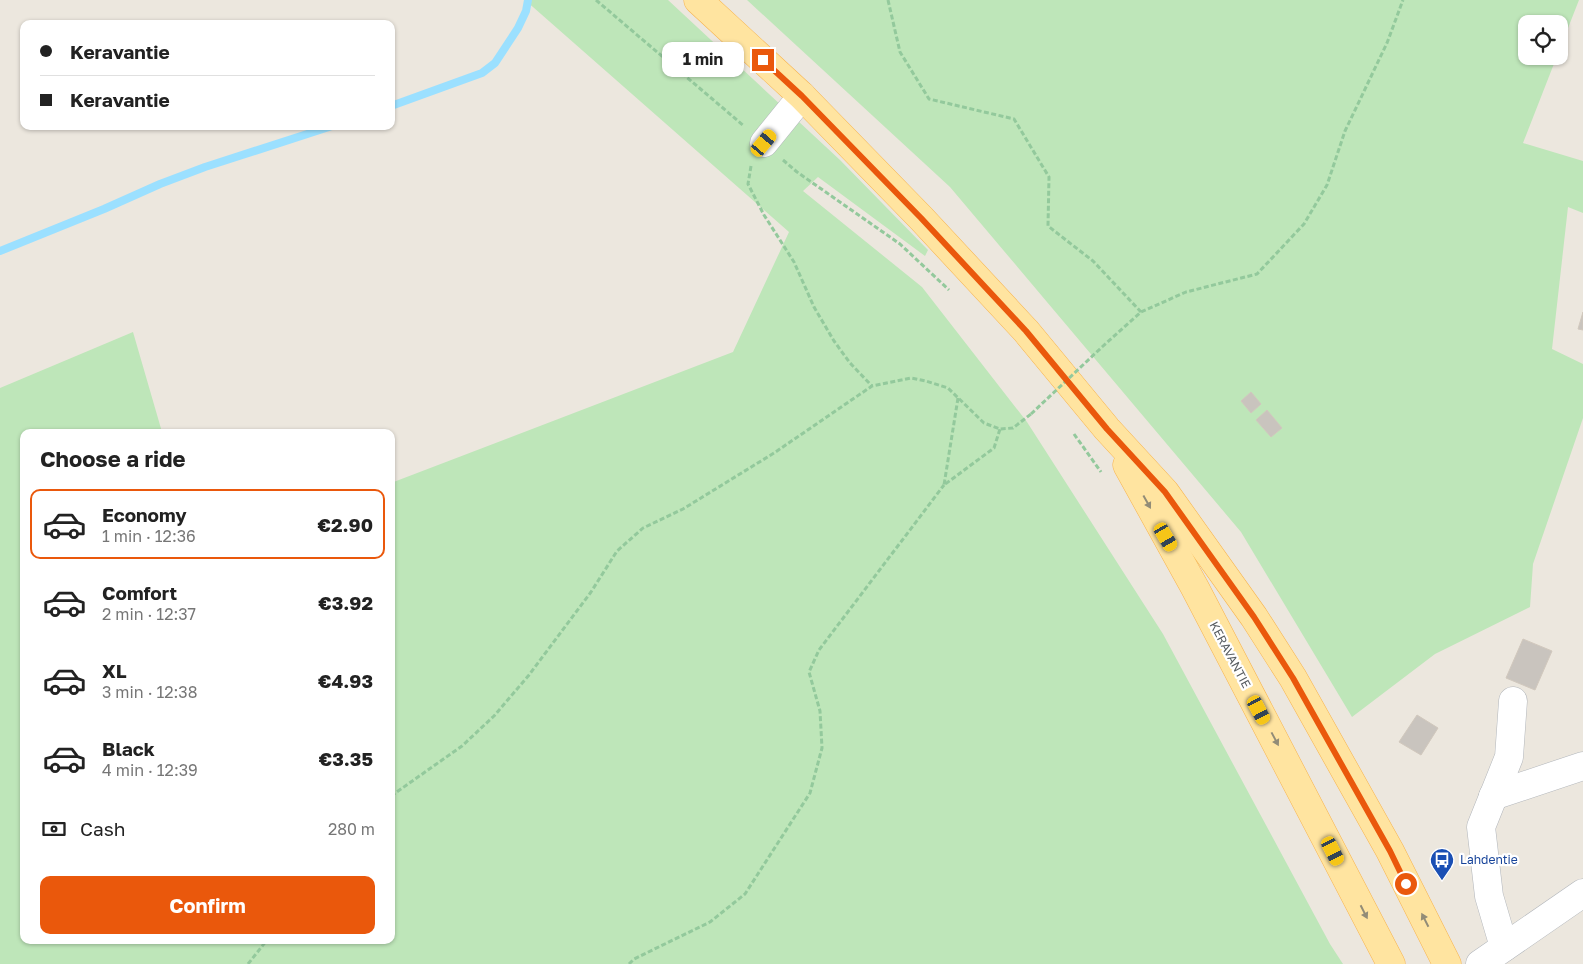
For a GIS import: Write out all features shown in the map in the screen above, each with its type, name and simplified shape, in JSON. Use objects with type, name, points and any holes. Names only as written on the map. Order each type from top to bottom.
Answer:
[{"type":"main road","name":"KERAVANTIE","points":[[698,0],[802,96],[921,218],[1026,331],[1107,429],[1165,492],[1259,625],[1293,678],[1380,834],[1447,964]]},
{"type":"main road","name":"KERAVANTIE","points":[[1107,429],[1195,588],[1391,964]]},
{"type":"lane","points":[[764,143],[802,96]]},
{"type":"lane","points":[[1504,947],[1489,896],[1481,828],[1509,757],[1513,701]]},
{"type":"lane","points":[[1493,796],[1583,766]]},
{"type":"lane","points":[[1480,964],[1583,893]]},
{"type":"path","points":[[596,0],[797,172],[900,244],[950,292]]},
{"type":"path","points":[[888,0],[900,52],[929,98],[1014,119],[1049,177],[1048,226],[1093,261],[1141,312]]},
{"type":"path","points":[[395,793],[462,746],[494,716],[592,592],[617,551],[643,528],[683,509],[774,453],[872,386],[911,378],[926,381],[948,388],[984,423],[1000,430],[1013,428],[1031,414],[1141,312],[1186,292],[1257,274],[1304,224],[1327,185],[1345,131],[1388,42],[1404,0]]},
{"type":"path","points":[[748,184],[764,215],[794,262],[814,307],[834,341],[850,363],[872,386]]},
{"type":"path","points":[[1042,393],[1048,401]]},
{"type":"path","points":[[944,485],[958,397]]},
{"type":"path","points":[[629,964],[634,959],[710,922],[745,894],[810,793],[822,748],[820,711],[809,672],[820,650],[944,485],[994,448],[1000,430]]},
{"type":"path","points":[[1072,431],[1104,476]]},
{"type":"path","points":[[248,964],[264,944]]},
{"type":"green space","points":[[525,0],[668,0],[840,160],[928,250],[925,256],[818,177],[803,191],[922,287],[1027,422],[1163,634],[1330,944],[1343,964],[0,964],[0,388],[133,332],[161,429],[20,429],[20,944],[395,944],[395,481],[733,352],[789,232]]},
{"type":"green space","points":[[747,0],[1579,0],[1568,28],[1568,15],[1518,15],[1518,65],[1553,65],[1523,143],[1583,161],[1583,213],[1568,207],[1552,349],[1583,364],[1583,418],[1533,564],[1530,607],[1435,654],[1352,717],[1241,532],[950,187]]},
{"type":"building","points":[[1583,312],[1583,330],[1578,329]]},
{"type":"building","points":[[1251,392],[1261,404],[1251,413],[1241,401]]},
{"type":"building","points":[[1267,410],[1282,428],[1271,437],[1256,420]]},
{"type":"building","points":[[1523,639],[1552,651],[1535,690],[1506,678]]},
{"type":"building","points":[[1417,715],[1438,728],[1421,755],[1399,742]]},
{"type":"waterway","points":[[395,105],[482,73],[495,63],[518,28],[526,11],[528,0]]},
{"type":"waterway","points":[[0,251],[160,184],[205,167],[320,130]]},
{"type":"place","name":"Lahdentie","points":[[1442,881]]},
{"type":"route","points":[[763,60],[802,96],[921,218],[1026,331],[1107,429],[1165,492],[1254,617],[1293,678],[1390,851],[1406,884]]}]
